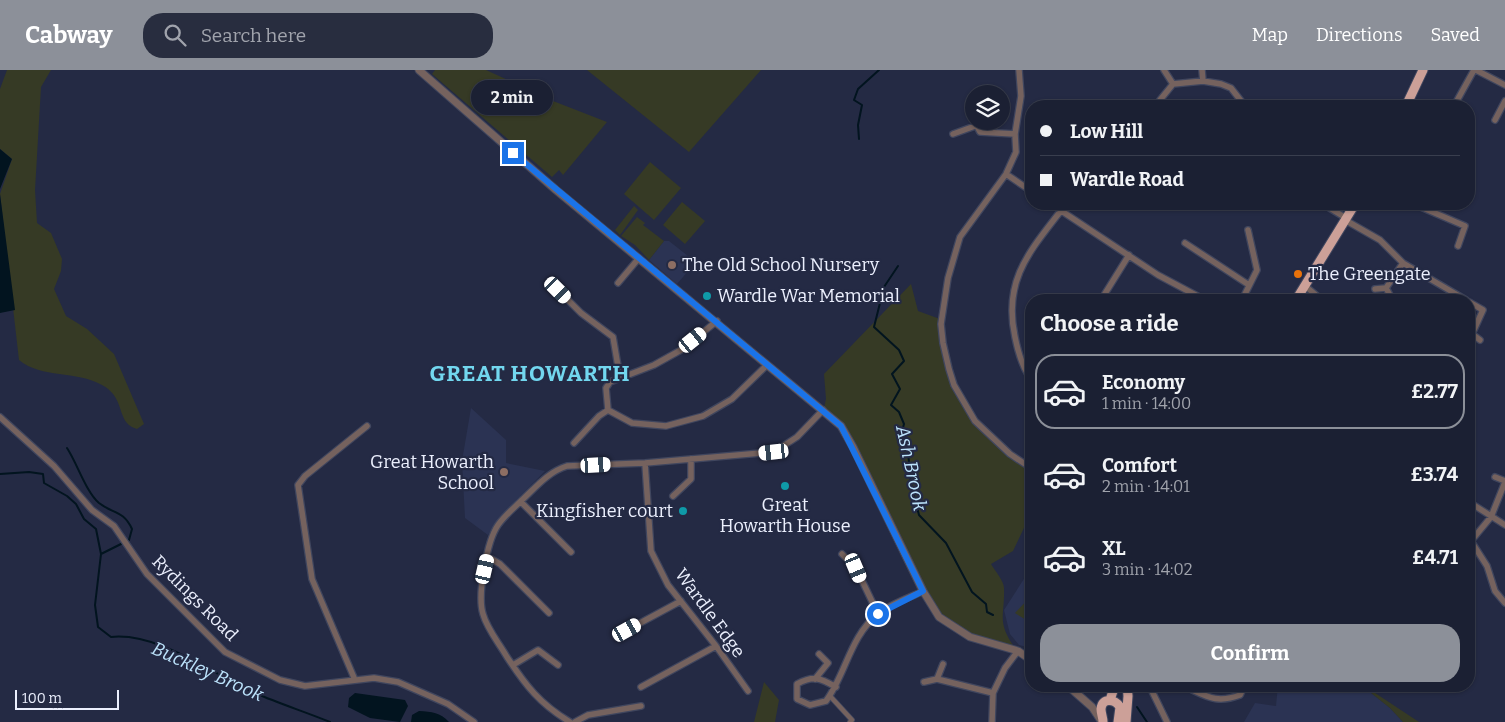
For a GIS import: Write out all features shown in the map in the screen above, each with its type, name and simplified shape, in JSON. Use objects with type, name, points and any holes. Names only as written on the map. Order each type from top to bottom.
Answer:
[{"type":"highway","points":[[1409,100],[1423,70]]},
{"type":"highway","points":[[1299,294],[1351,210]]},
{"type":"highway","points":[[1104,711],[1112,692]]},
{"type":"highway","points":[[1104,711],[1120,692]]},
{"type":"highway","points":[[1120,720],[1128,696],[1127,692]]},
{"type":"highway","points":[[1104,711],[1120,710],[1120,720]]},
{"type":"highway","points":[[1104,711],[1112,719],[1120,720]]},
{"type":"street","points":[[419,70],[556,190],[841,426],[923,591],[939,618],[970,637],[1018,651],[1025,656]]},
{"type":"street","points":[[1018,70],[1021,96],[1015,134],[1016,152],[1006,174],[960,236],[948,278],[941,324],[942,344],[954,385],[974,420],[1010,454],[1025,464]]},
{"type":"street","points":[[1164,70],[1173,84]]},
{"type":"street","points":[[1202,70],[1203,81]]},
{"type":"street","points":[[1458,100],[1475,70],[1505,85]]},
{"type":"street","points":[[1160,100],[1173,84],[1203,81],[1231,88],[1240,100]]},
{"type":"street","points":[[1495,120],[1505,101]]},
{"type":"street","points":[[953,134],[965,130]]},
{"type":"street","points":[[978,130],[980,132],[1015,134]]},
{"type":"street","points":[[1006,174],[1025,187]]},
{"type":"street","points":[[1332,210],[1380,240],[1403,263],[1455,294]]},
{"type":"street","points":[[1428,210],[1465,226],[1458,246]]},
{"type":"street","points":[[1025,372],[1011,320],[1013,288],[1022,264],[1061,211],[1128,255],[1193,293]]},
{"type":"street","points":[[1245,294],[1257,270],[1248,230]]},
{"type":"street","points":[[1185,243],[1249,285]]},
{"type":"street","points":[[1105,294],[1128,255]]},
{"type":"street","points":[[618,284],[639,258]]},
{"type":"street","points":[[1386,288],[1403,263]]},
{"type":"street","points":[[1304,285],[1315,294]]},
{"type":"street","points":[[1375,289],[1386,288]]},
{"type":"street","points":[[1386,288],[1389,294]]},
{"type":"street","points":[[558,290],[581,313],[613,337],[620,378]]},
{"type":"street","points":[[1475,306],[1483,310],[1475,327]]},
{"type":"street","points":[[608,410],[606,388],[610,382],[654,365],[682,350],[716,321]]},
{"type":"street","points":[[1475,336],[1480,340]]},
{"type":"street","points":[[608,410],[632,423],[666,426],[703,416],[732,399],[768,365]]},
{"type":"street","points":[[574,443],[599,416],[608,410]]},
{"type":"street","points":[[570,722],[540,701],[512,665],[482,614],[480,591],[497,526],[548,476],[561,468],[774,452],[797,437],[824,410]]},
{"type":"street","name":"Rydings Road","points":[[0,417],[54,466],[92,510],[114,526],[146,574],[225,652],[280,680],[305,686],[374,678],[398,682],[448,704],[474,722]]},
{"type":"street","points":[[355,680],[312,579],[298,485],[305,476],[368,426]]},
{"type":"street","points":[[673,496],[691,479],[691,459]]},
{"type":"street","name":"Wardle Edge","points":[[645,463],[651,551],[668,585],[748,690]]},
{"type":"street","points":[[1475,536],[1492,517],[1505,481],[1495,477]]},
{"type":"street","points":[[521,502],[571,552]]},
{"type":"street","points":[[1475,506],[1505,525]]},
{"type":"street","points":[[1475,548],[1487,566],[1495,591],[1505,603]]},
{"type":"street","points":[[842,554],[856,568],[878,614]]},
{"type":"street","points":[[488,557],[500,564],[549,613]]},
{"type":"street","points":[[836,687],[822,679],[809,678],[798,684],[797,699],[810,705],[826,701],[836,687],[857,637],[878,614],[923,591]]},
{"type":"street","points":[[616,636],[681,601]]},
{"type":"street","points":[[641,687],[716,646]]},
{"type":"street","points":[[512,665],[538,650],[558,665]]},
{"type":"street","points":[[992,722],[993,693],[1005,668],[1018,651]]},
{"type":"street","points":[[814,679],[828,663],[819,654]]},
{"type":"street","points":[[937,679],[943,664]]},
{"type":"street","points":[[924,682],[937,679],[993,693]]},
{"type":"street","points":[[1076,692],[1104,711]]},
{"type":"street","points":[[1152,692],[1167,722]]},
{"type":"street","points":[[1195,692],[1203,696],[1226,700],[1240,695],[1242,692]]},
{"type":"street","points":[[830,696],[852,720],[850,722]]},
{"type":"street","points":[[1082,697],[1098,704],[1104,711]]},
{"type":"street","points":[[575,722],[588,715],[603,714],[641,706]]},
{"type":"shaded area","points":[[0,149],[12,159],[0,189]]},
{"type":"shaded area","points":[[0,194],[15,310],[0,313]]},
{"type":"shaded area","name":"The Old School Nursery","points":[[664,241],[669,241],[688,256],[689,270],[677,284],[649,260]]},
{"type":"shaded area","name":"Great Howarth School","points":[[471,408],[506,440],[506,463],[545,471],[499,518],[488,535],[465,518],[462,461]]},
{"type":"shaded area","points":[[1025,577],[1025,646],[1019,645],[1010,634],[1004,610]]},
{"type":"shaded area","points":[[1277,692],[1370,692],[1390,708],[1403,722],[1244,722],[1255,703],[1276,706]]},
{"type":"shaded area","points":[[355,693],[405,700],[408,706],[400,722],[370,718],[348,707],[349,698]]},
{"type":"shaded area","points":[[419,711],[439,714],[449,722],[411,722],[412,715]]},
{"type":"green space","points":[[7,70],[51,70],[41,87],[35,190],[37,223],[51,233],[62,259],[61,271],[54,289],[66,316],[87,329],[114,354],[144,424],[137,429],[127,423],[113,394],[102,385],[81,377],[38,370],[19,360],[0,194],[12,159],[0,149],[0,89]]},
{"type":"green space","points":[[435,70],[486,70],[553,101],[607,122],[563,175],[559,170],[552,177],[432,74]]},
{"type":"green space","points":[[587,70],[761,70],[689,152]]},
{"type":"green space","points":[[650,162],[681,188],[654,220],[624,194]]},
{"type":"green space","points":[[682,202],[705,221],[685,244],[663,225]]},
{"type":"green space","points":[[634,206],[638,210],[620,235],[615,230]]},
{"type":"green space","points":[[637,217],[645,223],[643,225],[664,241],[649,260],[635,245],[621,236]]},
{"type":"green space","points":[[911,284],[918,311],[940,319],[941,343],[963,406],[1025,464],[1025,526],[1013,551],[991,564],[1004,585],[1003,625],[1015,648],[970,634],[941,616],[925,590],[851,436],[842,424],[824,408],[826,399],[824,374]]},
{"type":"green space","points":[[1025,602],[1025,619],[1015,613]]},
{"type":"green space","points":[[764,682],[779,700],[775,722],[754,722]]},
{"type":"green space","points":[[1370,692],[1374,692],[1419,722],[1403,722],[1390,708]]},
{"type":"waterway","name":"Ash Brook","points":[[859,139],[858,125],[862,105],[854,100],[858,89],[879,70]]},
{"type":"waterway","name":"Ash Brook","points":[[898,266],[884,287],[874,327],[899,350],[904,361],[892,374],[900,389],[891,405],[899,412],[904,424],[901,435],[908,452],[911,484],[919,515],[946,543],[972,592],[986,604],[987,612],[993,615]]},
{"type":"waterway","name":"Buckley Brook","points":[[67,448],[94,498],[125,518],[132,529],[129,540],[101,554],[95,605],[98,627],[111,637],[129,637],[167,648],[255,693],[330,722]]},
{"type":"waterway","points":[[0,474],[29,472],[43,474],[44,483],[67,496],[76,504],[84,519],[96,529],[101,554]]},
{"type":"waterway","name":"Ash Brook","points":[[1137,707],[1147,722]]},
{"type":"place","name":"The Old School Nursery","points":[[672,265]]},
{"type":"place","name":"The Greengate","points":[[1298,274]]},
{"type":"place","name":"Wardle War Memorial","points":[[707,296]]},
{"type":"place","name":"Great Howarth School","points":[[504,472]]},
{"type":"place","name":"Great Howarth House","points":[[785,486]]},
{"type":"place","name":"Kingfisher court","points":[[683,511]]},
{"type":"district","name":"GREAT HOWARTH","points":[[530,373]]},
{"type":"route","points":[[513,153],[841,426],[923,591],[878,614]]}]
